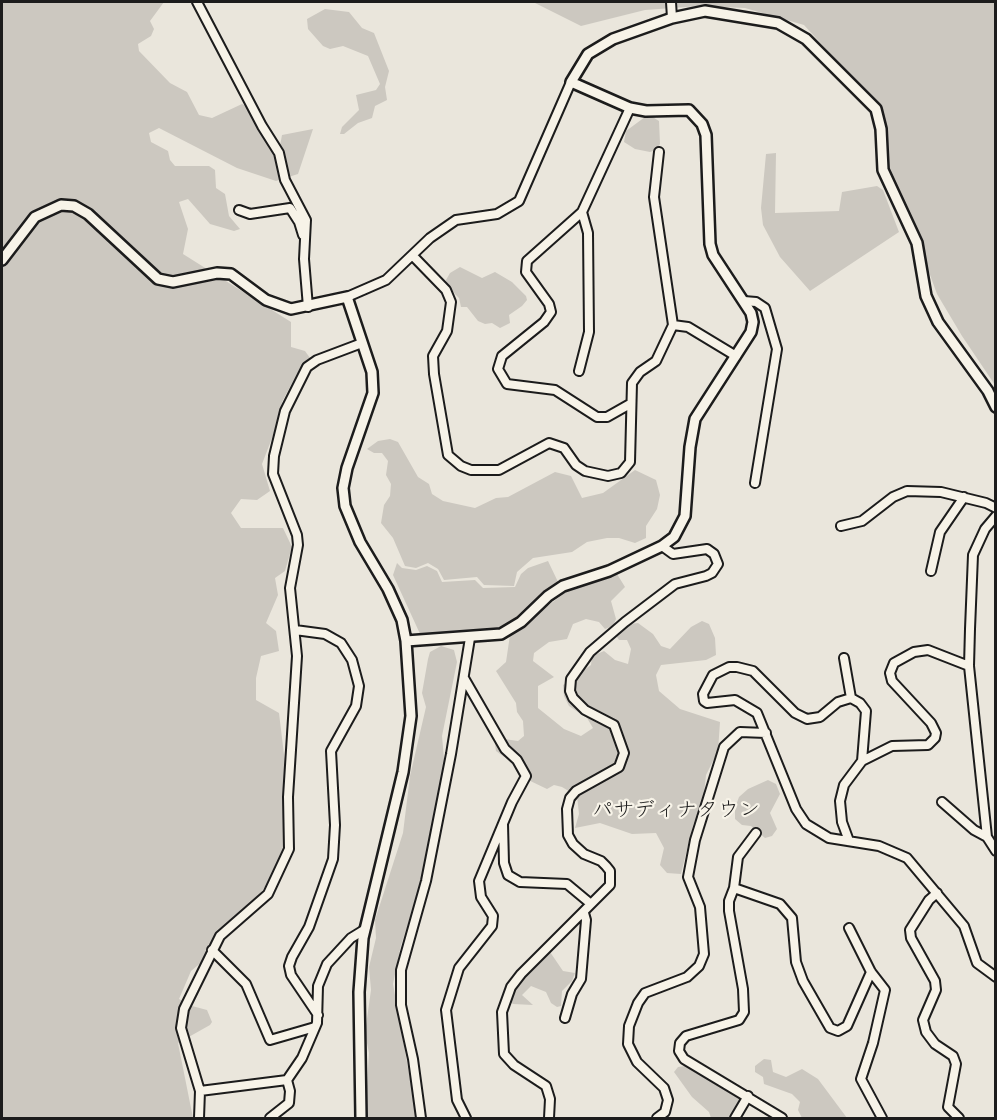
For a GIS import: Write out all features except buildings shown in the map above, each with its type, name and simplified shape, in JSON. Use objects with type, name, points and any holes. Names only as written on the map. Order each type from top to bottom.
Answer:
[{"type":"street","points":[[197,2],[261,126],[279,153],[285,180],[306,220],[303,240]]},
{"type":"street","points":[[671,2],[672,18]]},
{"type":"street","points":[[2,260],[35,217],[61,205],[74,206],[88,214],[158,279],[173,282],[217,273],[231,274],[266,300],[291,309],[347,297],[386,280],[443,227],[456,220],[497,214],[519,201],[579,63],[599,45],[672,18],[705,10],[741,15],[785,26],[806,39],[876,110],[881,129],[882,170],[917,243],[926,296],[938,322],[988,391],[996,407]]},
{"type":"street","points":[[406,641],[441,637],[470,638],[509,630],[563,586],[609,571],[662,546],[674,537],[685,516],[690,447],[695,420],[747,342],[753,322],[744,301],[724,273],[710,244],[706,135],[702,124],[688,110],[646,111],[630,108],[571,82]]},
{"type":"street","points":[[630,108],[582,212],[527,261],[526,272],[549,304],[551,312],[502,356],[498,369],[500,377],[507,384],[555,390],[597,417],[607,417],[630,404]]},
{"type":"street","points":[[413,256],[446,290],[451,302],[447,331],[432,362],[446,447],[454,461],[471,470],[490,472],[499,470],[544,444],[555,443],[564,448],[580,469],[614,476],[621,473],[630,462],[630,404],[635,378],[656,361],[673,325],[654,197],[659,152]]},
{"type":"street","points":[[239,210],[250,214],[290,208],[299,222],[303,240],[308,307]]},
{"type":"street","points":[[579,371],[589,332],[588,233],[582,212]]},
{"type":"street","points":[[347,297],[372,372],[373,393],[347,468],[343,488],[345,506],[360,542],[397,606],[406,641],[411,716],[408,744],[364,930],[358,992],[361,1119]]},
{"type":"street","points":[[744,301],[756,303],[765,308],[777,349],[755,483]]},
{"type":"street","points":[[673,325],[688,327],[736,356]]},
{"type":"street","points":[[200,1119],[200,1091],[181,1028],[181,1018],[212,950],[227,927],[262,902],[288,856],[288,797],[297,656],[290,588],[298,545],[297,535],[273,474],[279,434],[285,411],[307,367],[317,360],[362,344]]},
{"type":"street","points":[[841,526],[862,521],[893,497],[907,491],[921,490],[964,497],[996,508]]},
{"type":"street","points":[[931,571],[940,532],[964,497]]},
{"type":"street","points":[[996,516],[978,541],[973,555],[969,666],[987,837],[996,851]]},
{"type":"street","points":[[549,1119],[550,1100],[546,1086],[508,1060],[504,1054],[502,1012],[507,996],[516,980],[610,885],[610,871],[601,861],[578,849],[568,835],[570,798],[576,791],[619,768],[624,753],[619,733],[614,725],[585,710],[573,698],[570,691],[572,679],[590,652],[675,584],[706,576],[712,573],[718,564],[714,554],[707,549],[673,554],[662,546]]},
{"type":"street","points":[[296,630],[325,634],[342,643],[352,660],[359,686],[356,706],[331,751],[335,825],[333,859],[309,927],[291,957],[289,966],[291,975],[318,1015]]},
{"type":"street","points":[[421,1119],[413,1059],[401,1005],[400,970],[426,881],[470,638]]},
{"type":"street","points":[[849,841],[842,822],[840,801],[844,785],[862,761],[892,746],[928,745],[935,738],[936,733],[932,723],[892,681],[890,673],[894,663],[914,652],[928,650],[969,666]]},
{"type":"street","points":[[844,658],[851,698]]},
{"type":"street","points":[[862,761],[866,711],[860,703],[851,698],[838,702],[820,717],[807,719],[795,713],[756,674],[747,669],[729,668],[709,679],[705,686],[704,701],[707,703],[726,700],[741,702],[758,713],[800,816],[820,835],[899,852],[964,926],[977,963],[996,977]]},
{"type":"street","points":[[464,678],[506,749],[525,771],[524,782],[503,822],[479,881],[480,897],[493,916],[492,926],[459,968],[446,1010],[457,1100],[466,1119]]},
{"type":"street","points":[[657,1119],[666,1112],[669,1100],[664,1088],[637,1062],[628,1044],[629,1026],[638,1003],[645,993],[687,977],[699,966],[704,954],[700,907],[688,877],[695,840],[724,747],[740,732],[766,734]]},
{"type":"street","points":[[942,802],[974,830],[987,837]]},
{"type":"street","points":[[503,822],[504,863],[508,875],[520,882],[567,884],[591,904]]},
{"type":"street","points":[[756,833],[738,857],[734,888],[729,901],[743,989],[744,1012],[739,1020],[686,1036],[680,1043],[679,1051],[684,1059],[748,1096],[782,1119]]},
{"type":"street","points":[[734,888],[780,904],[792,918],[796,962],[803,981],[830,1028],[838,1031],[847,1026],[871,972]]},
{"type":"street","points":[[937,893],[929,900],[910,930],[911,938],[935,981],[936,990],[923,1020],[926,1032],[935,1044],[953,1056],[956,1064],[948,1107],[959,1119]]},
{"type":"street","points":[[566,1018],[569,1000],[581,979],[586,920],[584,913]]},
{"type":"street","points":[[849,928],[871,972],[885,990],[873,1043],[861,1079],[882,1119]]},
{"type":"street","points":[[200,1091],[287,1080],[302,1058],[315,1027],[318,1015],[318,986],[327,964],[351,938],[364,930]]},
{"type":"street","points":[[212,950],[246,984],[270,1040],[315,1027]]},
{"type":"street","points":[[270,1119],[289,1103],[290,1091],[287,1080]]},
{"type":"street","points":[[735,1119],[748,1096]]},
{"type":"shaded area","points":[[2,2],[164,2],[150,21],[154,29],[151,36],[138,44],[139,51],[170,83],[187,92],[199,115],[212,118],[242,104],[248,107],[270,150],[280,146],[282,135],[313,129],[298,174],[276,181],[237,168],[159,128],[149,133],[151,142],[168,151],[170,160],[175,166],[209,166],[215,170],[216,188],[225,194],[229,216],[240,229],[234,231],[210,224],[188,199],[179,202],[188,229],[183,254],[291,322],[291,347],[305,351],[310,358],[300,368],[282,402],[279,420],[262,464],[270,491],[257,500],[241,499],[231,513],[241,528],[283,528],[292,547],[285,571],[275,578],[278,595],[266,623],[276,631],[279,651],[261,656],[256,678],[256,700],[279,713],[285,763],[286,852],[273,877],[252,903],[221,930],[203,961],[191,971],[179,999],[207,1010],[212,1022],[178,1043],[193,1118],[2,1118]]},
{"type":"shaded area","points":[[533,2],[995,2],[995,385],[937,294],[903,201],[887,175],[871,114],[847,72],[804,25],[745,8],[700,6],[645,10],[581,26]]},
{"type":"shaded area","points":[[325,9],[349,12],[362,28],[374,33],[389,71],[385,87],[387,100],[375,106],[372,118],[358,123],[344,134],[340,134],[342,127],[359,110],[356,95],[376,90],[380,84],[368,56],[343,46],[330,49],[323,46],[308,29],[307,19]]},
{"type":"shaded area","points":[[651,116],[659,121],[660,144],[656,150],[650,152],[635,149],[624,142],[626,131],[645,117]]},
{"type":"shaded area","points":[[776,153],[775,213],[839,211],[842,192],[877,186],[883,190],[899,232],[810,291],[780,257],[763,225],[761,208],[766,154]]},
{"type":"shaded area","points":[[460,267],[482,278],[495,272],[512,282],[526,296],[527,300],[522,306],[509,315],[510,323],[500,328],[492,323],[485,324],[478,321],[467,307],[461,307],[459,298],[447,286],[446,280],[450,273]]},
{"type":"shaded area","points":[[390,439],[398,442],[418,477],[429,484],[432,494],[443,501],[475,508],[496,498],[508,497],[555,472],[571,476],[582,498],[603,493],[635,470],[656,480],[660,495],[657,509],[646,526],[646,538],[635,543],[619,538],[607,538],[587,542],[572,552],[533,558],[517,572],[514,586],[484,585],[477,577],[444,580],[438,569],[428,563],[416,568],[405,566],[393,538],[381,523],[384,505],[390,496],[391,484],[386,475],[388,461],[382,453],[374,453],[367,449],[378,441]]},
{"type":"shaded area","points":[[548,561],[559,584],[507,627],[475,632],[421,636],[393,575],[397,563],[402,568],[416,570],[427,566],[437,571],[442,582],[475,580],[483,588],[515,587],[521,574],[528,568]]},
{"type":"shaded area","points":[[617,574],[625,587],[611,601],[616,619],[613,626],[605,629],[599,622],[586,619],[573,624],[567,639],[549,642],[534,653],[533,661],[554,677],[538,686],[538,708],[564,729],[581,736],[593,728],[587,718],[569,706],[564,696],[563,685],[591,665],[592,656],[604,651],[615,660],[628,664],[631,649],[627,640],[619,640],[615,634],[630,624],[638,623],[653,634],[661,646],[670,649],[691,627],[702,621],[709,624],[715,638],[716,655],[706,660],[661,665],[656,675],[659,691],[680,709],[720,722],[718,751],[706,775],[703,803],[693,825],[681,874],[667,873],[660,865],[664,848],[656,833],[632,834],[600,823],[575,828],[579,814],[577,796],[562,787],[554,785],[547,789],[522,777],[518,767],[496,751],[495,744],[504,739],[518,741],[524,736],[523,721],[517,712],[516,703],[496,671],[506,662],[510,635],[571,588]]},
{"type":"shaded area","points":[[441,646],[454,650],[457,662],[442,736],[445,770],[419,891],[401,945],[393,984],[417,1118],[365,1118],[369,1053],[365,1033],[371,990],[369,967],[376,938],[375,920],[403,833],[410,776],[426,707],[422,693],[428,659],[430,652]]},
{"type":"shaded area","points":[[768,780],[776,784],[780,794],[770,813],[777,829],[772,836],[765,838],[751,826],[742,825],[735,819],[735,808],[739,797],[748,789]]},
{"type":"shaded area","points":[[550,952],[563,971],[575,973],[572,981],[562,991],[561,1006],[557,1007],[551,1003],[546,992],[531,986],[522,995],[533,1005],[513,1004],[508,1000],[514,987],[542,955]]},
{"type":"shaded area","points":[[764,1059],[771,1060],[773,1072],[786,1077],[802,1069],[818,1079],[847,1118],[802,1118],[798,1110],[800,1102],[792,1094],[764,1084],[763,1077],[755,1072],[755,1066]]},
{"type":"shaded area","points":[[685,1066],[718,1086],[738,1093],[741,1100],[730,1118],[711,1118],[709,1112],[692,1097],[674,1072],[678,1067]]},
{"type":"district","name":"パサディナタウン","points":[[676,813]]}]
